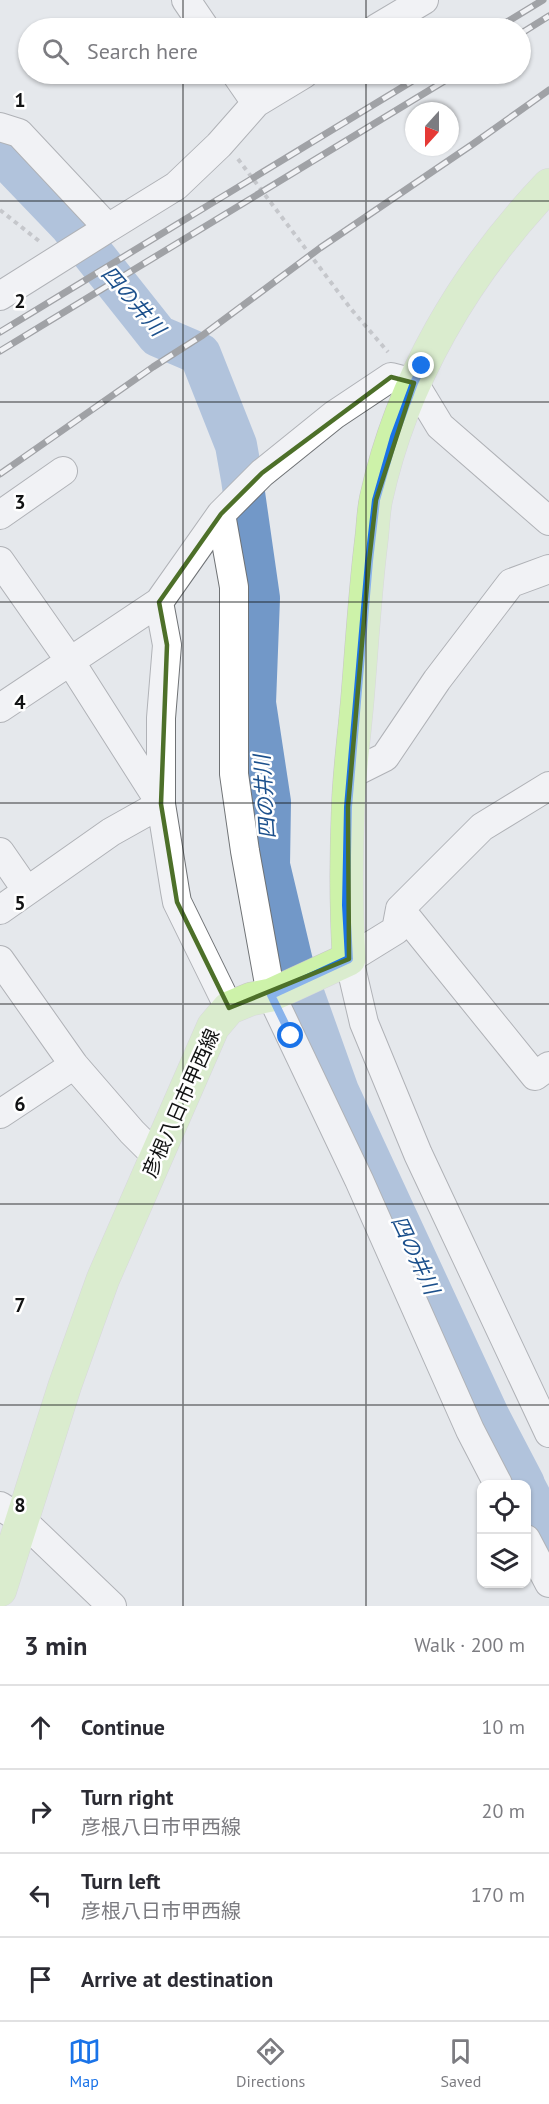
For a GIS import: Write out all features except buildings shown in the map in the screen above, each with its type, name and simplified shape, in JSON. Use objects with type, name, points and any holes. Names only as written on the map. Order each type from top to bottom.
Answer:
[{"type":"main road","points":[[336,965],[346,905],[346,856],[351,774],[368,572],[376,500],[388,453],[414,383],[439,333],[466,287],[498,244],[547,192]]},
{"type":"main road","name":"彦根八日市甲西線","points":[[0,1590],[11,1513],[65,1385],[103,1279],[213,1027],[229,1008],[251,999],[277,993],[336,965]]},
{"type":"street","points":[[186,0],[199,18]]},
{"type":"street","points":[[394,18],[424,0]]},
{"type":"street","points":[[243,84],[256,103]]},
{"type":"street","points":[[0,296],[176,186],[219,145],[256,103],[287,84]]},
{"type":"street","points":[[0,127],[19,133],[108,228]]},
{"type":"street","points":[[0,708],[159,602],[224,510],[262,472],[334,415],[391,377],[414,383],[440,426],[549,521]]},
{"type":"street","points":[[0,514],[63,471]]},
{"type":"street","points":[[224,510],[234,587],[234,774],[245,851],[277,993],[470,1430],[495,1480]]},
{"type":"street","points":[[0,561],[69,661],[160,804]]},
{"type":"street","points":[[351,774],[385,757],[437,680],[511,583],[549,569]]},
{"type":"street","points":[[159,602],[167,645],[161,718],[160,804],[177,902],[229,1008]]},
{"type":"street","points":[[549,786],[482,827],[400,909],[396,930],[336,965],[364,1023],[418,1154],[549,1433]]},
{"type":"street","points":[[0,910],[111,832],[160,804]]},
{"type":"street","points":[[0,852],[27,891]]},
{"type":"street","points":[[400,909],[535,1076],[549,1066]]},
{"type":"street","points":[[0,960],[74,1065],[125,1125],[157,1156]]},
{"type":"street","points":[[0,1114],[74,1065]]},
{"type":"street","points":[[11,1513],[112,1606]]},
{"type":"street","points":[[531,1549],[549,1583]]},
{"type":"path","points":[[219,145],[230,148],[351,309],[414,383]]},
{"type":"path","points":[[0,210],[61,258]]},
{"type":"highlighted area","points":[[391,377],[414,383],[376,500],[369,561],[348,807],[349,959],[229,1008],[177,902],[161,804],[167,645],[159,602],[221,514],[262,473]]},
{"type":"waterway","name":"四の井川","points":[[0,152],[70,225],[158,336],[200,354],[236,445],[259,598],[255,703],[270,802],[269,865],[292,962],[338,1091],[489,1417],[522,1480]]},
{"type":"waterway","name":"四の井川","points":[[531,1499],[549,1534]]},
{"type":"railway","points":[[513,18],[543,0]]},
{"type":"railway","points":[[531,27],[549,16]]},
{"type":"railway","points":[[0,332],[408,84]]},
{"type":"railway","points":[[0,351],[440,84]]},
{"type":"railway","points":[[0,474],[153,367],[203,335],[320,248],[549,90]]},
{"type":"route","points":[[291,1036],[271,995],[349,959],[346,905],[348,807],[376,500],[388,453],[422,366]]}]
